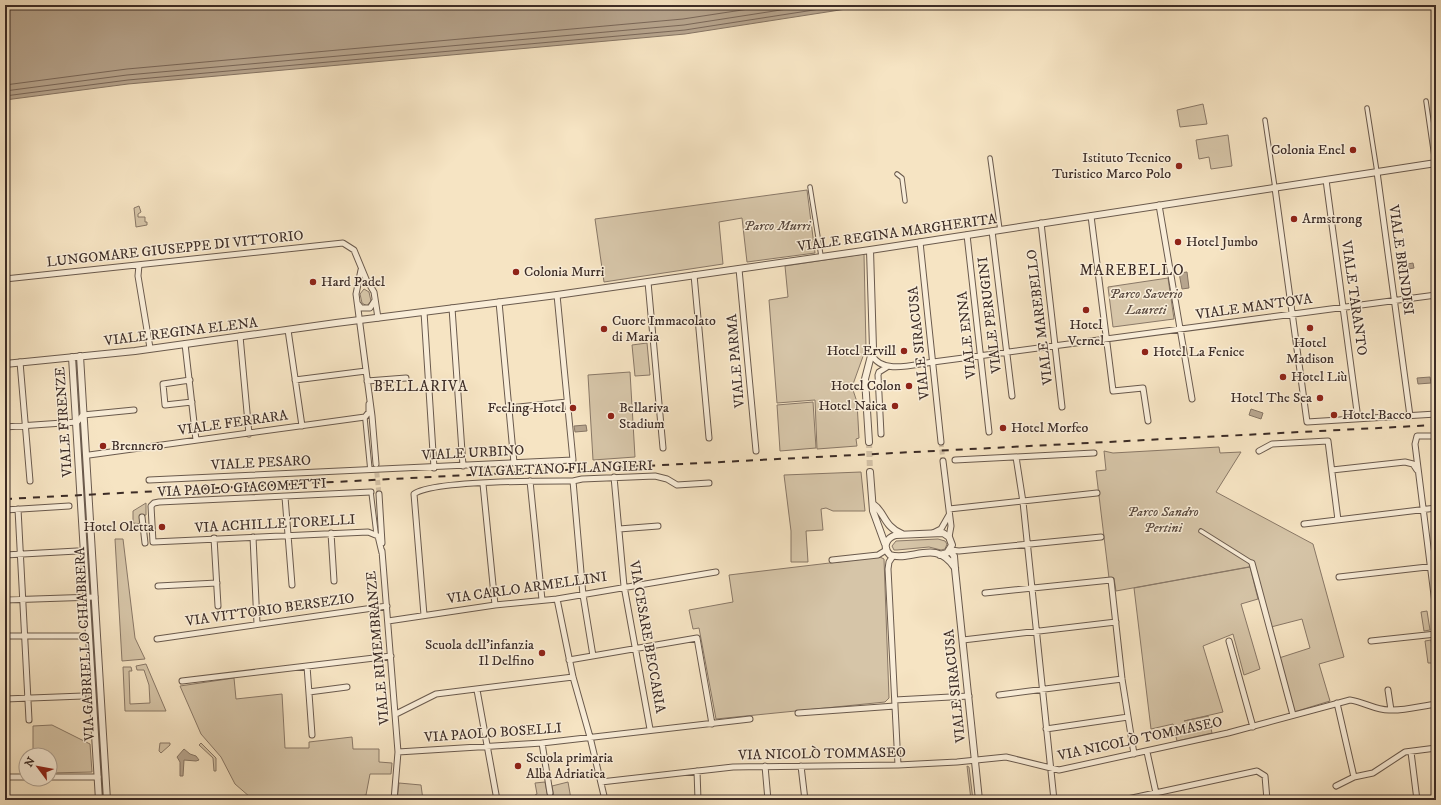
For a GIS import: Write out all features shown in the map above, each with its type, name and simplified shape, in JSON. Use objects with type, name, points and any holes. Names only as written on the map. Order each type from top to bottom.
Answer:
[{"type":"street","points":[[1426,101],[1436,170]]},
{"type":"street","name":"VIALE BRINDISI","points":[[1367,108],[1410,416]]},
{"type":"street","points":[[1265,120],[1307,422],[1436,414]]},
{"type":"street","points":[[990,158],[1000,230]]},
{"type":"street","name":"VIALE REGINA MARGHERITA","points":[[360,320],[557,295],[870,250],[1436,163]]},
{"type":"street","points":[[897,174],[902,178],[905,201]]},
{"type":"street","name":"VIALE TARANTO","points":[[1326,180],[1358,419]]},
{"type":"street","points":[[810,187],[821,256]]},
{"type":"street","points":[[1160,205],[1192,399]]},
{"type":"street","points":[[1091,216],[1113,391],[1144,388],[1148,421]]},
{"type":"street","name":"VIALE MAREBELLO","points":[[1041,223],[1062,407]]},
{"type":"street","name":"VIALE PERUGINI","points":[[992,231],[1012,396]]},
{"type":"street","name":"VIALE ENNA","points":[[967,235],[989,432]]},
{"type":"street","name":"VIALE SIRACUSA","points":[[920,242],[941,442]]},
{"type":"street","name":"LUNGOMARE GIUSEPPE DI VITTORIO","points":[[5,279],[343,243],[354,250],[361,269]]},
{"type":"street","points":[[869,442],[865,379],[872,355],[873,334],[870,250]]},
{"type":"street","points":[[139,265],[138,276],[150,348]]},
{"type":"street","points":[[361,269],[376,298],[378,318]]},
{"type":"street","points":[[361,269],[356,294],[369,404],[372,416],[375,469]]},
{"type":"street","name":"VIALE PARMA","points":[[739,269],[756,451]]},
{"type":"street","points":[[694,275],[709,438]]},
{"type":"street","points":[[648,282],[663,448]]},
{"type":"street","points":[[356,294],[362,287],[372,288]]},
{"type":"street","points":[[509,408],[567,402],[557,295]]},
{"type":"street","name":"VIALE MANTOVA","points":[[887,367],[1436,295]]},
{"type":"street","points":[[357,303],[361,308],[370,308],[374,305],[376,298]]},
{"type":"street","points":[[499,302],[514,463]]},
{"type":"street","points":[[452,308],[463,466]]},
{"type":"street","points":[[424,312],[434,468]]},
{"type":"street","name":"VIALE REGINA ELENA","points":[[5,364],[186,344],[360,320]]},
{"type":"street","points":[[288,330],[302,426]]},
{"type":"street","points":[[240,336],[249,434]]},
{"type":"street","points":[[186,344],[196,440]]},
{"type":"street","points":[[872,355],[877,362],[887,367]]},
{"type":"street","name":"VIALE FIRENZE","points":[[80,356],[88,486]]},
{"type":"street","name":"VIALE FIRENZE","points":[[72,357],[81,486]]},
{"type":"street","points":[[20,362],[30,481]]},
{"type":"street","points":[[881,434],[878,375],[887,367]]},
{"type":"street","points":[[296,380],[366,371]]},
{"type":"street","points":[[367,381],[406,378]]},
{"type":"street","points":[[190,380],[163,384],[165,405],[192,402]]},
{"type":"street","name":"VIALE URBINO","points":[[375,469],[434,468],[573,460],[567,402]]},
{"type":"street","name":"VIALE FERRARA","points":[[90,455],[365,417],[369,412],[369,404]]},
{"type":"street","name":"VIALE FIRENZE","points":[[83,415],[134,410]]},
{"type":"street","points":[[5,427],[77,422],[83,415]]},
{"type":"street","points":[[374,417],[375,469]]},
{"type":"street","points":[[365,419],[375,469]]},
{"type":"street","points":[[1436,436],[1417,436],[1415,444],[1417,471],[1436,611]]},
{"type":"street","points":[[1259,451],[1272,444],[1328,441],[1338,520]]},
{"type":"street","points":[[955,460],[1094,453]]},
{"type":"street","points":[[1016,457],[1033,589],[1054,800]]},
{"type":"street","points":[[832,560],[878,555],[886,547],[893,536],[943,534],[949,537],[951,526],[943,461]]},
{"type":"street","points":[[1332,470],[1405,462],[1412,464],[1417,471]]},
{"type":"street","name":"VIALE PESARO","points":[[149,480],[375,469]]},
{"type":"street","points":[[870,472],[873,511],[886,547],[893,556]]},
{"type":"street","name":"VIA GAETANO FILANGIERI","points":[[424,615],[414,494],[420,489],[429,487],[530,481],[573,481],[614,477],[655,476],[668,479],[677,485],[709,483]]},
{"type":"street","name":"VIA CESARE BECCARIA","points":[[614,477],[624,586],[650,729]]},
{"type":"street","points":[[530,481],[542,600]]},
{"type":"street","points":[[573,481],[583,594],[593,656]]},
{"type":"street","points":[[483,484],[494,605]]},
{"type":"street","name":"VIA GABRIELLO CHIABRERA","points":[[81,486],[100,800]]},
{"type":"street","name":"VIA GABRIELLO CHIABRERA","points":[[88,486],[107,800]]},
{"type":"street","points":[[371,492],[376,533]]},
{"type":"street","name":"VIA PAOLO GIACOMETTI","points":[[153,542],[151,506],[154,503],[371,492]]},
{"type":"street","points":[[949,511],[1097,493]]},
{"type":"street","name":"VIALE RIMEMBRANZE","points":[[379,494],[382,553],[398,752],[394,800]]},
{"type":"street","points":[[285,497],[292,585]]},
{"type":"street","points":[[873,504],[878,507],[887,524],[904,535]]},
{"type":"street","points":[[5,510],[69,506]]},
{"type":"street","points":[[1304,524],[1436,508]]},
{"type":"street","points":[[18,509],[29,720]]},
{"type":"street","points":[[932,534],[941,529],[949,511]]},
{"type":"street","points":[[142,517],[145,543]]},
{"type":"street","points":[[142,524],[152,523]]},
{"type":"street","points":[[619,529],[658,526]]},
{"type":"street","points":[[1201,531],[1252,563],[1293,715]]},
{"type":"street","name":"VIA ACHILLE TORELLI","points":[[153,542],[253,536],[368,532],[376,533],[378,536],[382,553]]},
{"type":"street","points":[[331,533],[334,581]]},
{"type":"street","points":[[253,536],[258,624]]},
{"type":"street","name":"VIALE SIRACUSA","points":[[949,537],[954,556],[979,800]]},
{"type":"street","points":[[940,555],[945,555],[951,549],[959,551],[1101,537]]},
{"type":"street","points":[[214,538],[218,606]]},
{"type":"street","points":[[5,555],[77,551]]},
{"type":"street","points":[[898,765],[888,569],[889,562],[893,556],[927,552],[940,555],[947,559],[955,569]]},
{"type":"street","points":[[1339,577],[1436,566]]},
{"type":"street","name":"VIA CARLO ARMELLINI","points":[[388,621],[494,605],[557,599],[624,586],[716,572]]},
{"type":"street","points":[[985,593],[1110,580],[1122,679],[1134,754]]},
{"type":"street","points":[[158,586],[217,583]]},
{"type":"street","points":[[5,600],[95,597]]},
{"type":"street","points":[[557,599],[573,677],[590,737],[605,800]]},
{"type":"street","name":"VIA VITTORIO BERSEZIO","points":[[157,639],[387,606]]},
{"type":"street","points":[[963,640],[1116,622]]},
{"type":"street","points":[[1371,641],[1436,634]]},
{"type":"street","points":[[5,636],[80,636]]},
{"type":"street","points":[[569,660],[697,638],[712,724]]},
{"type":"street","points":[[1229,641],[1253,727]]},
{"type":"street","points":[[182,681],[391,656]]},
{"type":"street","points":[[307,666],[312,735]]},
{"type":"street","points":[[396,714],[436,694],[573,677]]},
{"type":"street","points":[[999,695],[1122,679]]},
{"type":"street","points":[[309,692],[347,687]]},
{"type":"street","points":[[477,690],[497,800]]},
{"type":"street","points":[[1388,690],[1391,710]]},
{"type":"street","points":[[5,699],[83,696]]},
{"type":"street","points":[[895,700],[969,696]]},
{"type":"street","name":"VIA NICOLÒ TOMMASEO","points":[[601,782],[697,771],[765,766],[898,765],[957,762],[1006,756],[1059,770],[1147,752],[1253,727],[1350,700],[1360,701],[1377,709],[1391,710],[1436,704]]},
{"type":"street","points":[[1337,703],[1354,778]]},
{"type":"street","points":[[798,713],[895,706]]},
{"type":"street","points":[[1046,729],[1128,717]]},
{"type":"street","points":[[94,719],[102,719]]},
{"type":"street","name":"VIA PAOLO BOSELLI","points":[[398,752],[488,747],[542,742],[750,719]]},
{"type":"street","points":[[542,742],[550,793]]},
{"type":"street","points":[[1336,786],[1354,778],[1373,773],[1405,752],[1436,748]]},
{"type":"street","points":[[1147,752],[1156,793]]},
{"type":"street","points":[[1411,752],[1417,800]]},
{"type":"street","points":[[765,766],[768,800]]},
{"type":"street","points":[[801,766],[805,800]]},
{"type":"street","points":[[697,771],[698,800]]},
{"type":"street","points":[[1123,800],[1256,771],[1265,776],[1267,800]]},
{"type":"street","points":[[58,777],[98,776]]},
{"type":"street","points":[[5,777],[18,777]]},
{"type":"green space","points":[[1203,104],[1207,124],[1180,127],[1177,110]]},
{"type":"green space","points":[[1228,135],[1232,166],[1211,169],[1209,157],[1199,159],[1196,140]]},
{"type":"green space","name":"Parco Murri","points":[[807,190],[815,253],[747,262],[742,218],[719,222],[723,264],[604,282],[595,219]]},
{"type":"green space","points":[[139,206],[141,212],[138,214],[138,217],[145,217],[145,222],[147,222],[147,225],[136,227],[134,208]]},
{"type":"green space","points":[[864,254],[866,348],[852,387],[857,402],[859,438],[856,439],[857,446],[817,449],[815,400],[777,403],[769,300],[788,297],[785,266]]},
{"type":"green space","name":"Parco Saverio Laureti","points":[[1168,278],[1174,319],[1113,327],[1108,287]]},
{"type":"green space","points":[[364,289],[369,292],[371,301],[367,306],[362,303],[360,294]]},
{"type":"green space","points":[[647,343],[650,375],[635,376],[632,345]]},
{"type":"green space","name":"Bellariva Stadium","points":[[630,372],[635,457],[593,460],[588,375]]},
{"type":"green space","points":[[813,402],[816,448],[780,451],[777,405]]},
{"type":"green space","points":[[80,426],[87,518],[86,518]]},
{"type":"green space","name":"Parco Sandro Pertini","points":[[1219,447],[1220,453],[1241,452],[1216,492],[1313,544],[1344,657],[1319,664],[1330,701],[1294,712],[1279,658],[1310,648],[1302,619],[1271,627],[1254,566],[1116,591],[1114,578],[1109,578],[1096,471],[1106,470],[1104,451],[1113,453]]},
{"type":"green space","points":[[861,472],[865,511],[833,511],[826,508],[821,509],[823,530],[806,531],[808,562],[791,562],[791,531],[784,475]]},
{"type":"green space","points":[[146,503],[146,515],[140,516],[141,524],[133,523],[133,511]]},
{"type":"green space","points":[[115,539],[123,539],[135,638],[145,659],[122,661]]},
{"type":"green space","points":[[938,539],[945,541],[947,544],[945,549],[941,550],[929,547],[894,550],[892,546],[896,541]]},
{"type":"green space","points":[[880,557],[884,559],[889,698],[885,702],[716,719],[699,628],[693,629],[689,610],[733,602],[729,575]]},
{"type":"green space","points":[[1250,567],[1258,599],[1241,604],[1260,669],[1244,675],[1233,634],[1203,646],[1223,712],[1184,721],[1208,716],[1212,733],[1177,741],[1173,724],[1151,729],[1134,588]]},
{"type":"green space","points":[[92,604],[95,656],[94,656]]},
{"type":"green space","points":[[1427,611],[1430,630],[1424,631],[1421,612]]},
{"type":"green space","points":[[1431,640],[1434,663],[1428,663],[1425,641]]},
{"type":"green space","points":[[95,659],[98,713],[97,713]]},
{"type":"green space","points":[[146,664],[166,711],[125,711],[123,667],[131,667],[132,671],[129,671],[130,704],[150,703],[149,685],[144,670],[137,670],[136,666]]},
{"type":"green space","points":[[234,678],[236,699],[282,694],[285,748],[309,748],[309,742],[352,737],[353,749],[379,749],[379,762],[392,763],[391,774],[370,774],[366,795],[342,800],[257,800],[250,797],[235,784],[221,757],[201,734],[180,686]]},
{"type":"green space","points":[[52,725],[90,744],[92,772],[58,773],[58,747],[33,747],[33,726]]},
{"type":"green space","points":[[99,727],[104,800],[102,800]]},
{"type":"green space","points":[[160,743],[170,743],[170,745],[161,753],[159,751]]},
{"type":"green space","points":[[201,743],[216,758],[216,771],[214,771],[213,758],[199,745]]},
{"type":"green space","points":[[967,766],[969,767],[973,800],[971,800]]},
{"type":"green space","points":[[545,782],[548,798],[554,797],[552,786],[568,782],[571,799],[577,798],[577,800],[536,800],[535,795],[537,794],[535,783]]},
{"type":"green space","points":[[399,783],[421,785],[423,800],[397,800]]},
{"type":"water","points":[[5,5],[872,5],[685,34],[128,84],[5,100]]},
{"type":"water","points":[[1413,263],[1414,268],[1403,270],[1402,265]]},
{"type":"water","points":[[1187,272],[1189,288],[1182,289],[1179,273]]},
{"type":"water","points":[[1430,377],[1431,383],[1418,384],[1417,378]]},
{"type":"water","points":[[1251,409],[1263,413],[1261,419],[1249,415]]},
{"type":"water","points":[[586,425],[587,431],[575,432],[574,426]]},
{"type":"water","points":[[184,749],[190,754],[196,756],[199,760],[184,760],[183,776],[180,776],[180,762],[177,757]]},
{"type":"tunnel","points":[[869,442],[870,472]]},
{"type":"tunnel","points":[[941,442],[943,461]]},
{"type":"tunnel","points":[[376,465],[379,494]]},
{"type":"railway","points":[[5,499],[1436,425]]},
{"type":"place","name":"Colonia Enel","points":[[1353,150]]},
{"type":"place","name":"Istituto Tecnico Turistico Marco Polo","points":[[1179,166]]},
{"type":"place","name":"Armstrong","points":[[1294,219]]},
{"type":"place","name":"Hotel Jumbo","points":[[1178,242]]},
{"type":"place","name":"Colonia Murri","points":[[516,272]]},
{"type":"place","name":"Hard Padel","points":[[313,282]]},
{"type":"place","name":"Hotel Vernel","points":[[1086,310]]},
{"type":"place","name":"Hotel Madison","points":[[1310,328]]},
{"type":"place","name":"Cuore Immacolato di Maria","points":[[604,329]]},
{"type":"place","name":"Hotel Ervill","points":[[904,351]]},
{"type":"place","name":"Hotel La Fenice","points":[[1145,352]]},
{"type":"place","name":"Hotel Liù","points":[[1283,377]]},
{"type":"place","name":"Hotel Colon","points":[[909,386]]},
{"type":"place","name":"Hotel The Sea","points":[[1320,398]]},
{"type":"place","name":"Hotel Naica","points":[[895,406]]},
{"type":"place","name":"Feeling Hotel","points":[[573,408]]},
{"type":"place","name":"Hotel Bacco","points":[[1334,415]]},
{"type":"place","name":"Bellariva Stadium","points":[[611,416]]},
{"type":"place","name":"Hotel Morfeo","points":[[1003,428]]},
{"type":"place","name":"Brennero","points":[[103,446]]},
{"type":"place","name":"Hotel Oletta","points":[[162,527]]},
{"type":"place","name":"Scuola dell'infanzia Il Delfino","points":[[542,653]]},
{"type":"place","name":"Scuola primaria Alba Adriatica","points":[[518,766]]},
{"type":"district","name":"MAREBELLO","points":[[1132,270]]},
{"type":"district","name":"BELLARIVA","points":[[421,386]]}]
